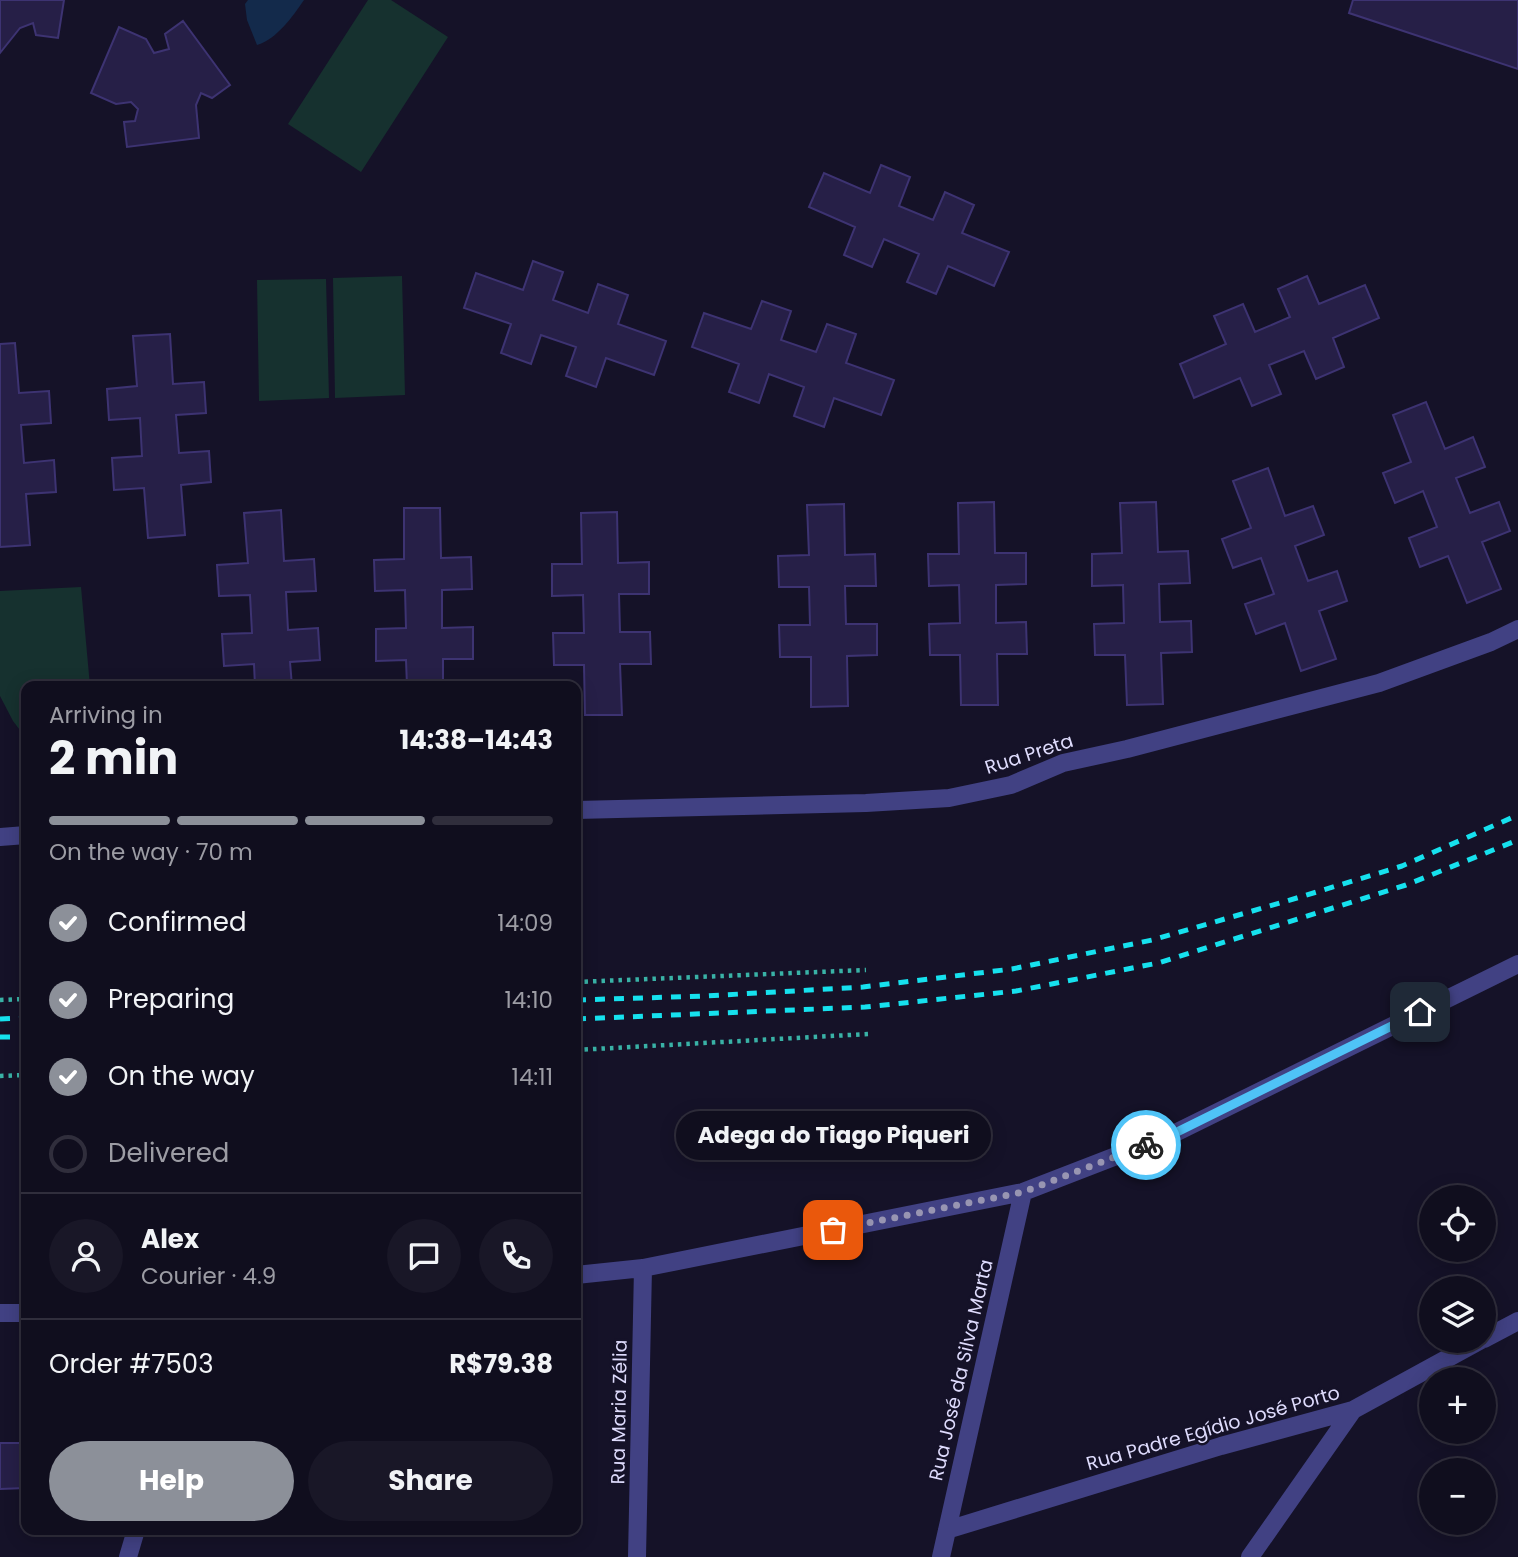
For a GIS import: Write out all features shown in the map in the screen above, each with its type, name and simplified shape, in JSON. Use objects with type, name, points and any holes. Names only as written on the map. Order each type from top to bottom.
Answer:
[{"type":"street","name":"Rua Preta","points":[[581,810],[866,803],[949,798],[1011,785],[1063,763],[1127,749],[1379,683],[1518,629]]},
{"type":"street","points":[[0,837],[21,835]]},
{"type":"street","points":[[581,1274],[643,1268],[1023,1192],[1173,1134],[1518,964]]},
{"type":"street","name":"Rua José da Silva Marta","points":[[941,1557],[1023,1192]]},
{"type":"street","name":"Rua Maria Zélia","points":[[637,1557],[643,1268]]},
{"type":"street","points":[[0,1312],[21,1312]]},
{"type":"street","name":"Rua Padre Egídio José Porto","points":[[1496,1333],[1518,1321]]},
{"type":"street","name":"Rua Padre Egídio José Porto","points":[[947,1530],[1221,1446],[1353,1409],[1459,1353]]},
{"type":"street","points":[[1250,1557],[1353,1409]]},
{"type":"street","points":[[128,1557],[135,1535]]},
{"type":"path","points":[[581,982],[866,970]]},
{"type":"path","points":[[0,1000],[21,999]]},
{"type":"path","points":[[581,1050],[868,1034]]},
{"type":"path","points":[[0,1076],[21,1075]]},
{"type":"green space","points":[[368,0],[391,0],[448,37],[361,172],[288,124]]},
{"type":"green space","points":[[402,276],[405,395],[335,398],[333,278]]},
{"type":"green space","points":[[326,279],[329,398],[259,401],[257,280]]},
{"type":"green space","points":[[81,587],[90,681],[21,681],[21,731],[0,696],[0,591]]},
{"type":"water","points":[[248,0],[304,0],[278,32],[257,45],[247,20],[245,4]]},
{"type":"building","points":[[0,0],[64,0],[58,38],[36,35],[33,23],[20,28],[0,53]]},
{"type":"building","points":[[1353,0],[1518,0],[1518,69],[1349,13]]},
{"type":"building","points":[[183,21],[230,85],[212,98],[201,93],[196,105],[199,138],[127,147],[124,122],[135,121],[138,109],[131,102],[116,104],[91,93],[119,27],[146,39],[154,53],[169,49],[165,34]]},
{"type":"building","points":[[881,165],[910,177],[899,206],[933,220],[945,192],[974,205],[962,233],[1009,252],[994,286],[948,266],[936,294],[907,282],[919,254],[884,239],[872,267],[844,255],[855,227],[809,207],[824,173],[870,193]]},
{"type":"building","points":[[533,261],[563,272],[553,300],[588,313],[598,284],[628,295],[618,324],[666,341],[654,375],[606,358],[596,387],[566,376],[576,347],[541,335],[531,364],[501,353],[511,324],[464,308],[476,273],[523,290]]},
{"type":"building","points":[[1307,276],[1319,304],[1365,285],[1379,318],[1333,338],[1344,367],[1316,379],[1304,351],[1269,365],[1281,394],[1252,406],[1240,378],[1194,398],[1180,364],[1226,344],[1214,316],[1243,304],[1255,332],[1290,317],[1278,289]]},
{"type":"building","points":[[762,301],[791,311],[781,340],[816,352],[827,324],[856,334],[846,363],[894,380],[881,415],[834,398],[824,427],[794,416],[804,387],[769,374],[759,403],[729,392],[739,364],[692,347],[704,313],[751,329]]},
{"type":"building","points":[[170,334],[173,384],[204,382],[206,413],[176,415],[179,453],[209,451],[211,482],[181,485],[185,535],[148,538],[144,488],[114,490],[112,458],[142,456],[140,418],[109,420],[107,389],[137,386],[133,336]]},
{"type":"building","points":[[15,343],[19,393],[49,391],[51,423],[21,425],[24,463],[54,460],[56,492],[26,494],[30,545],[0,547],[0,344]]},
{"type":"building","points":[[1426,402],[1445,449],[1473,437],[1485,467],[1456,478],[1470,513],[1499,502],[1510,531],[1482,542],[1501,589],[1467,603],[1448,556],[1420,567],[1409,538],[1437,527],[1423,491],[1395,503],[1383,473],[1411,462],[1393,415]]},
{"type":"building","points":[[1268,468],[1285,516],[1313,506],[1324,535],[1295,546],[1308,581],[1337,571],[1347,601],[1319,611],[1336,659],[1301,671],[1285,623],[1256,634],[1245,604],[1274,594],[1261,558],[1233,568],[1222,539],[1251,528],[1233,481]]},
{"type":"building","points":[[994,502],[995,553],[1026,553],[1026,584],[996,585],[996,623],[1026,622],[1027,654],[997,654],[998,705],[961,705],[960,655],[930,655],[929,624],[960,623],[959,585],[929,586],[928,554],[959,554],[958,503]]},
{"type":"building","points":[[1156,502],[1158,552],[1188,551],[1190,583],[1159,584],[1160,622],[1191,621],[1192,652],[1161,653],[1163,704],[1127,705],[1125,655],[1095,655],[1094,624],[1124,623],[1123,585],[1092,586],[1092,554],[1122,553],[1120,503]]},
{"type":"building","points":[[844,504],[845,555],[875,554],[876,586],[845,586],[846,624],[877,624],[877,655],[847,656],[848,706],[811,707],[811,657],[780,657],[779,625],[810,625],[809,587],[779,587],[778,556],[809,555],[807,505]]},
{"type":"building","points":[[404,508],[440,508],[441,558],[471,557],[472,589],[442,590],[442,628],[473,627],[473,659],[443,659],[443,681],[407,681],[406,660],[376,661],[376,629],[406,628],[405,590],[375,591],[374,560],[404,559]]},
{"type":"building","points":[[281,510],[284,561],[314,559],[316,591],[286,592],[288,630],[318,628],[320,660],[290,662],[292,681],[255,681],[254,664],[224,666],[222,634],[252,633],[250,595],[219,596],[217,565],[248,563],[244,513]]},
{"type":"building","points":[[617,512],[618,563],[649,562],[649,594],[619,594],[620,632],[650,632],[651,664],[620,664],[622,715],[585,715],[584,665],[554,665],[553,633],[584,633],[583,595],[552,596],[552,564],[582,564],[581,513]]},
{"type":"building","points":[[0,1443],[21,1443],[21,1488],[0,1489]]},
{"type":"railway","points":[[581,1000],[863,987],[1012,969],[1152,940],[1287,901],[1402,866],[1518,815]]},
{"type":"railway","points":[[581,1019],[865,1007],[1016,991],[1158,963],[1406,885],[1518,840]]},
{"type":"railway","points":[[0,1019],[21,1018]]},
{"type":"railway","points":[[0,1037],[21,1037]]},
{"type":"way so far","points":[[833,1230],[1023,1192],[1146,1145]]},
{"type":"place","name":"Adega do Tiago Piqueri","points":[[833,1230]]},
{"type":"route","points":[[1146,1145],[1420,1012]]}]
